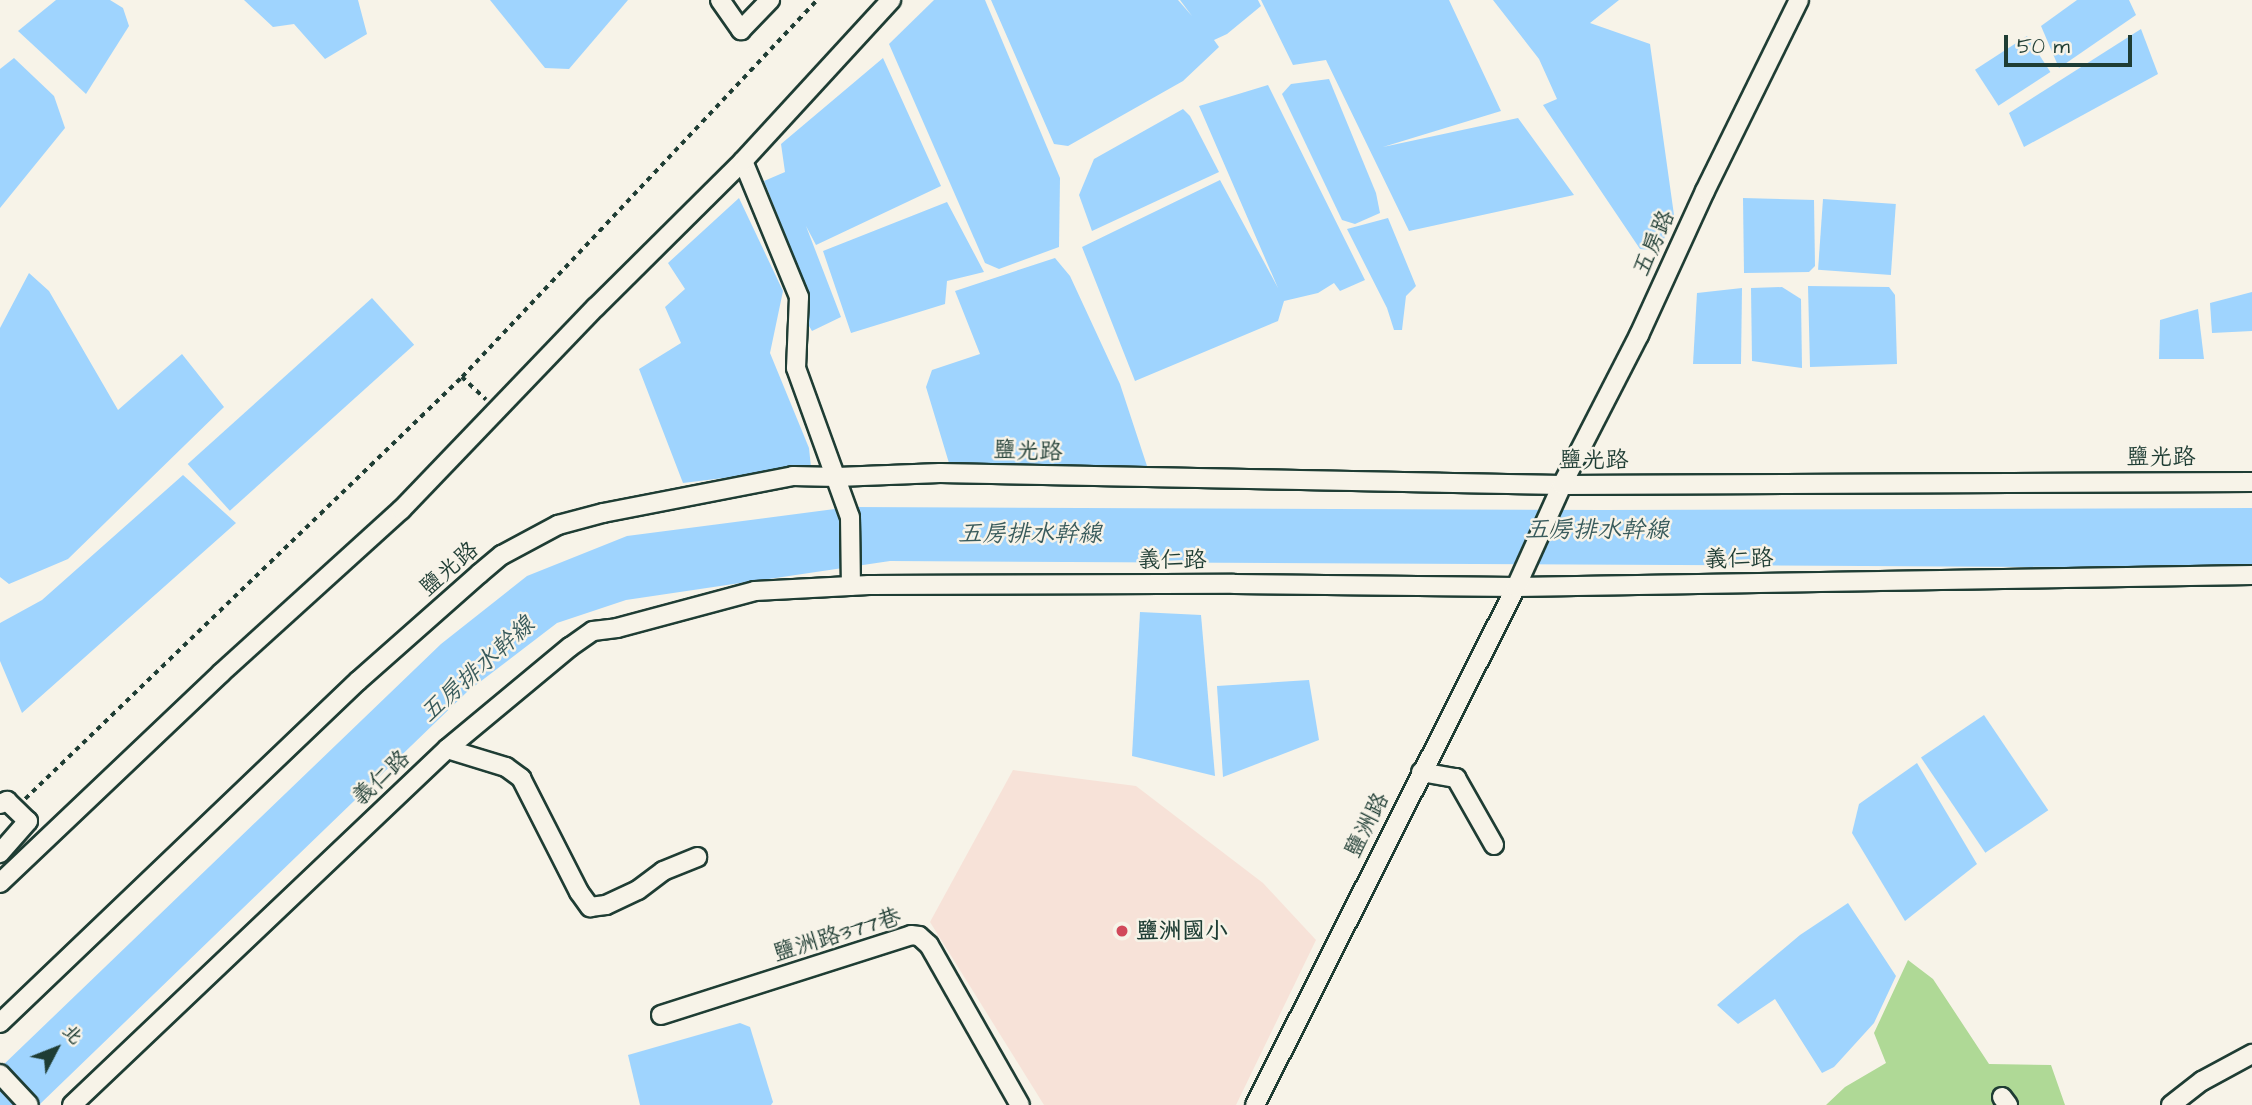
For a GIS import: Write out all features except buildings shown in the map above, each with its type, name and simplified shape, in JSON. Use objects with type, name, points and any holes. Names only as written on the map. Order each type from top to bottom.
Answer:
[{"type":"street","points":[[720,0],[741,30],[770,0]]},
{"type":"street","points":[[0,883],[221,673],[401,510],[743,161],[891,0]]},
{"type":"street","name":"五房路","points":[[1524,567],[1562,485],[1640,335],[1705,191],[1799,0]]},
{"type":"street","points":[[743,161],[799,297],[796,368],[850,517],[851,579]]},
{"type":"street","name":"鹽光路","points":[[0,1023],[358,681],[502,555],[558,525],[603,513],[793,476],[837,477],[940,472],[1562,485],[2252,482]]},
{"type":"street","name":"鹽洲路","points":[[1255,1105],[1524,567]]},
{"type":"street","name":"義仁路","points":[[72,1105],[447,749],[593,631],[617,628],[755,591],[851,579],[1516,587],[2252,575]]},
{"type":"street","points":[[447,749],[506,767],[522,778],[579,892],[590,907],[606,905],[638,890],[663,871],[696,857]]},
{"type":"street","points":[[1422,772],[1456,778],[1494,845]]},
{"type":"street","points":[[0,853],[28,821],[8,806]]},
{"type":"street","name":"鹽洲路377巷","points":[[661,1016],[911,935],[919,936],[929,945],[1020,1105]]},
{"type":"street","points":[[2171,1105],[2202,1081],[2252,1054]]},
{"type":"street","points":[[0,1074],[29,1105]]},
{"type":"path","points":[[8,806],[462,377],[817,0]]},
{"type":"path","points":[[462,377],[498,409]]},
{"type":"shaded area","name":"鹽洲國小","points":[[1013,770],[1136,786],[1263,883],[1316,940],[1236,1105],[1044,1105],[930,922]]},
{"type":"green space","points":[[1908,960],[1933,979],[1989,1064],[2051,1065],[2065,1105],[1826,1105],[1845,1087],[1886,1063],[1874,1033]]},
{"type":"water","points":[[56,0],[110,0],[123,8],[129,26],[86,94],[18,31]]},
{"type":"water","points":[[244,0],[358,0],[367,34],[325,59],[294,24],[273,27]]},
{"type":"water","points":[[490,0],[628,0],[569,69],[545,68]]},
{"type":"water","points":[[934,0],[985,0],[1060,178],[1059,247],[999,269],[985,263],[889,44]]},
{"type":"water","points":[[991,0],[1178,0],[1192,16],[1180,0],[1258,0],[1261,6],[1227,34],[1214,40],[1219,47],[1183,81],[1068,146],[1054,144]]},
{"type":"water","points":[[1261,0],[1449,0],[1501,111],[1383,147],[1518,118],[1574,195],[1409,231],[1326,60],[1293,65]]},
{"type":"water","points":[[1493,0],[1619,0],[1590,23],[1650,44],[1674,215],[1659,251],[1640,249],[1543,105],[1557,99],[1539,59]]},
{"type":"water","points":[[2077,0],[2129,0],[2136,15],[2059,68],[2041,26]]},
{"type":"water","points":[[2141,29],[2158,74],[2024,147],[2009,113]]},
{"type":"water","points":[[2027,36],[2050,72],[1998,106],[1975,70]]},
{"type":"water","points":[[14,58],[54,96],[65,128],[0,208],[0,69]]},
{"type":"water","points":[[883,58],[941,186],[816,245],[806,226],[841,317],[812,331],[806,321],[809,294],[764,181],[785,172],[781,144]]},
{"type":"water","points":[[1329,79],[1376,193],[1380,213],[1355,224],[1342,220],[1282,94],[1291,84]]},
{"type":"water","points":[[1268,85],[1365,280],[1340,291],[1334,283],[1318,293],[1284,301],[1278,321],[1135,381],[1082,247],[1220,180],[1278,288],[1199,106]]},
{"type":"water","points":[[1183,109],[1190,116],[1219,172],[1092,231],[1079,195],[1094,159]]},
{"type":"water","points":[[739,198],[783,291],[770,353],[809,448],[811,467],[683,483],[639,369],[681,343],[665,307],[685,289],[668,263]]},
{"type":"water","points":[[1743,198],[1814,200],[1815,266],[1809,272],[1744,273]]},
{"type":"water","points":[[1823,199],[1896,204],[1891,275],[1818,270]]},
{"type":"water","points":[[947,202],[984,272],[947,281],[945,304],[851,333],[823,251]]},
{"type":"water","points":[[1388,218],[1416,286],[1406,296],[1402,330],[1394,330],[1387,308],[1347,229]]},
{"type":"water","points":[[1055,258],[1070,276],[1120,384],[1148,469],[952,473],[926,387],[932,370],[980,354],[955,291]]},
{"type":"water","points":[[29,273],[49,291],[118,410],[182,354],[224,407],[68,559],[9,584],[0,577],[0,328]]},
{"type":"water","points":[[1808,286],[1889,287],[1895,295],[1897,364],[1810,367]]},
{"type":"water","points":[[1782,287],[1801,299],[1802,368],[1752,361],[1751,288]]},
{"type":"water","points":[[1742,288],[1741,364],[1693,364],[1697,293]]},
{"type":"water","points":[[2252,292],[2252,331],[2212,333],[2210,303]]},
{"type":"water","points":[[372,298],[414,345],[230,511],[188,464]]},
{"type":"water","points":[[2198,309],[2204,359],[2159,359],[2160,320]]},
{"type":"water","points":[[183,475],[236,523],[22,713],[0,661],[0,623],[42,600]]},
{"type":"water","name":"五房排水幹線","points":[[850,507],[1602,510],[2252,508],[2252,568],[890,561],[626,600],[557,623],[468,691],[39,1105],[0,1105],[0,1068],[441,644],[527,576],[627,536]]},
{"type":"water","points":[[1140,612],[1201,615],[1215,776],[1132,756]]},
{"type":"water","points":[[1309,680],[1319,740],[1223,777],[1217,686]]},
{"type":"water","points":[[1984,715],[2048,810],[1985,853],[1921,757]]},
{"type":"water","points":[[1917,763],[1977,864],[1905,921],[1852,833],[1859,804]]},
{"type":"water","points":[[1848,903],[1896,976],[1874,1023],[1834,1067],[1822,1073],[1775,999],[1738,1024],[1717,1005],[1800,935]]},
{"type":"water","points":[[740,1023],[750,1027],[773,1102],[771,1105],[640,1105],[628,1055]]},
{"type":"place","name":"鹽洲國小","points":[[1122,931]]}]
